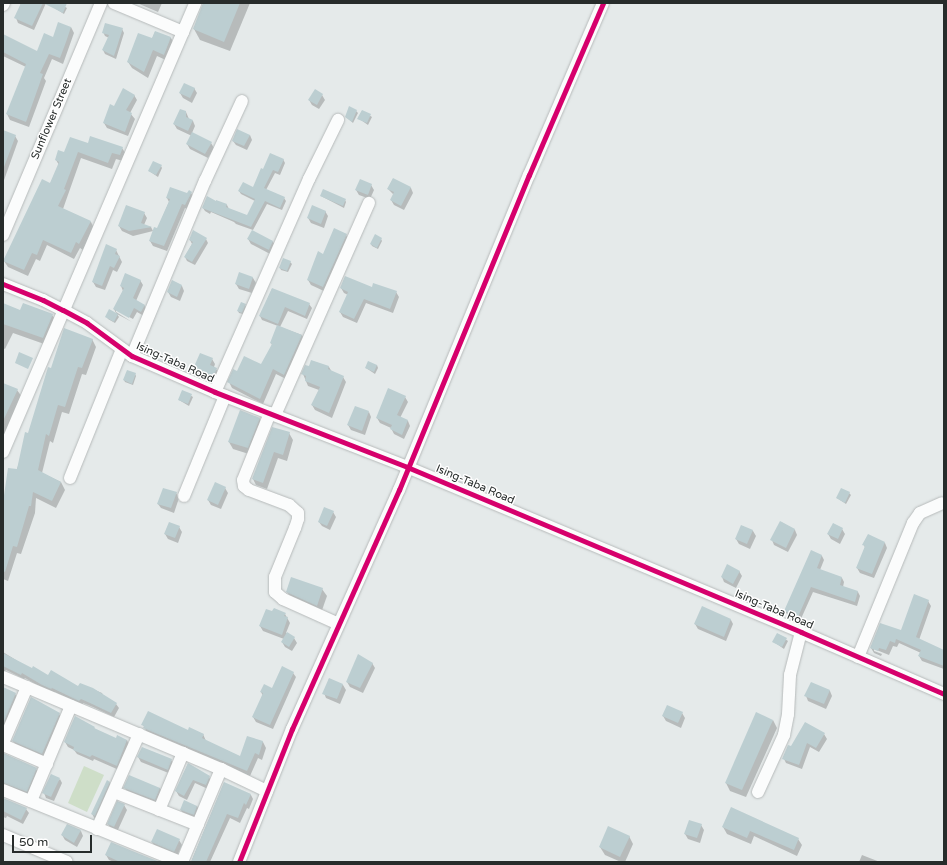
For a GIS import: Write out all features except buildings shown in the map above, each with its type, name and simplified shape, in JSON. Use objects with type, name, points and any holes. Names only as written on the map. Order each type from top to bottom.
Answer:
[{"type":"street","name":"Sunflower Street","points":[[3,235],[101,3]]},
{"type":"street","points":[[114,3],[183,32]]},
{"type":"street","points":[[3,452],[195,3]]},
{"type":"street","points":[[239,862],[292,729],[407,467],[529,175],[603,3]]},
{"type":"street","points":[[70,478],[242,101]]},
{"type":"street","points":[[184,496],[220,394],[306,186],[338,120]]},
{"type":"street","points":[[339,624],[283,599],[276,592],[275,577],[295,528],[298,513],[289,505],[250,490],[244,486],[243,480],[370,203]]},
{"type":"street","name":"Ising-Taba Road","points":[[3,284],[43,300],[87,323],[127,353],[220,394],[407,467],[801,632],[944,694]]},
{"type":"street","points":[[858,657],[913,523],[920,513],[942,503]]},
{"type":"street","points":[[758,792],[784,735],[788,714],[790,676],[801,632]]},
{"type":"street","points":[[3,677],[221,769],[267,791]]},
{"type":"street","points":[[27,687],[3,744],[47,764]]},
{"type":"street","points":[[31,801],[71,706]]},
{"type":"street","points":[[97,829],[139,734]]},
{"type":"street","points":[[159,810],[182,753]]},
{"type":"street","points":[[3,790],[181,862],[221,769]]},
{"type":"street","points":[[114,792],[198,825]]},
{"type":"street","points":[[3,836],[67,862]]},
{"type":"green space","points":[[84,766],[104,775],[87,812],[68,803]]},
{"type":"cycle path","points":[[239,862],[292,729],[399,490],[529,175],[603,3]]},
{"type":"cycle path","points":[[3,284],[43,300],[87,323],[132,356],[215,392],[407,467],[801,632],[944,694]]}]
